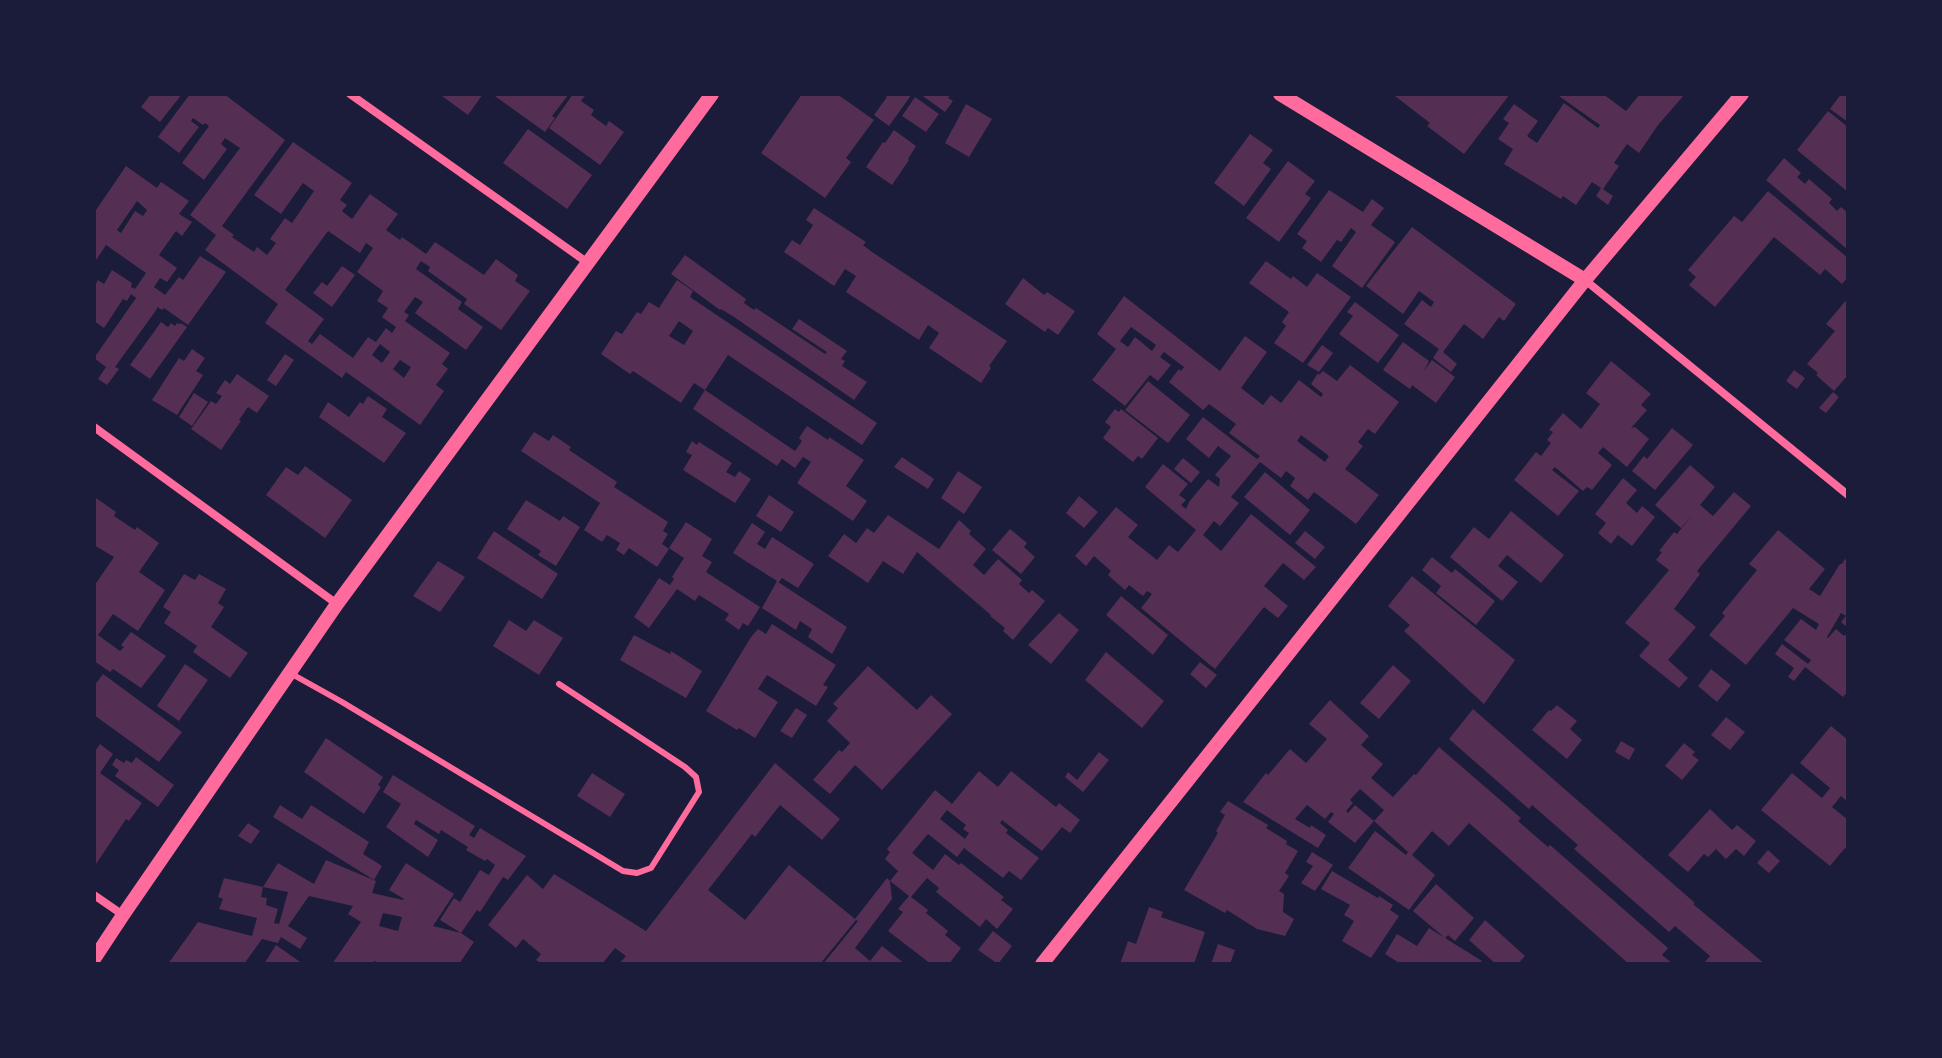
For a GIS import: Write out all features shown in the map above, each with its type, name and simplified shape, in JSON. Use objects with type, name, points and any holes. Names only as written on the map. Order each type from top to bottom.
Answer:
[{"type":"street","points":[[350,94],[588,263]]},
{"type":"street","points":[[94,959],[337,604],[712,94]]},
{"type":"street","points":[[1280,94],[1585,280],[1848,495]]},
{"type":"street","points":[[1042,964],[1585,280],[1742,94]]},
{"type":"street","points":[[94,427],[337,604]]},
{"type":"street","points":[[94,895],[123,915]]},
{"type":"lane","points":[[290,673],[623,871],[637,873],[651,868],[699,792],[696,777],[559,684]]},
{"type":"building","points":[[151,94],[182,94],[160,122],[141,107]]},
{"type":"building","points":[[190,94],[224,94],[285,140],[222,226],[254,252],[257,247],[267,255],[276,243],[270,239],[285,218],[292,223],[314,191],[303,183],[281,214],[254,195],[293,142],[352,183],[340,200],[347,205],[342,211],[352,219],[370,194],[398,214],[386,230],[400,240],[402,237],[426,254],[435,242],[484,275],[496,259],[518,275],[515,281],[530,291],[501,330],[464,304],[467,299],[428,271],[430,267],[421,261],[416,269],[462,302],[458,309],[483,327],[466,350],[415,313],[423,302],[415,297],[404,312],[409,315],[405,321],[450,353],[442,364],[448,369],[436,385],[444,391],[420,425],[346,372],[342,378],[265,323],[278,304],[205,250],[216,235],[190,215],[240,148],[225,138],[221,144],[227,149],[204,180],[182,163],[209,126],[193,118],[191,121],[199,127],[179,153],[158,137]],"holes":[[[328,231],[360,253],[366,243],[373,248],[357,272],[383,291],[377,301],[388,308],[382,317],[396,327],[392,333],[386,328],[376,342],[368,337],[353,358],[320,334],[312,344],[308,341],[324,319],[285,290]],[[380,344],[390,352],[382,363],[372,355]],[[400,360],[411,367],[404,378],[393,369]]]},
{"type":"building","points":[[443,94],[483,94],[468,115]]},
{"type":"building","points":[[492,94],[569,94],[552,116],[555,118],[545,132]]},
{"type":"building","points":[[573,94],[586,94],[581,101],[594,110],[591,115],[606,126],[609,121],[624,132],[600,165],[549,128]]},
{"type":"building","points":[[802,94],[837,94],[874,120],[846,158],[851,162],[825,198],[761,153]]},
{"type":"building","points":[[883,94],[912,94],[889,126],[874,115],[887,97]]},
{"type":"building","points":[[920,94],[951,94],[948,98],[953,101],[945,112]]},
{"type":"building","points":[[1396,94],[1510,94],[1464,154],[1427,126],[1430,123]]},
{"type":"building","points":[[1556,94],[1603,94],[1626,111],[1640,94],[1685,94],[1639,153],[1627,144],[1614,163],[1619,166],[1603,189],[1613,196],[1608,205],[1596,196],[1601,188],[1592,182],[1576,205],[1504,164],[1513,149],[1498,139],[1509,123],[1503,119],[1514,104],[1538,121],[1527,136],[1537,143],[1564,103],[1598,128],[1600,125]]},
{"type":"building","points":[[1841,94],[1848,94],[1848,122],[1830,109]]},
{"type":"building","points":[[915,97],[939,114],[926,132],[902,116]]},
{"type":"building","points":[[966,104],[992,119],[969,157],[945,143]]},
{"type":"building","points":[[1828,111],[1848,127],[1848,192],[1797,150]]},
{"type":"building","points":[[528,129],[592,175],[567,209],[503,163]]},
{"type":"building","points":[[894,130],[916,146],[892,185],[866,167]]},
{"type":"building","points":[[1250,134],[1273,150],[1263,163],[1271,169],[1244,206],[1214,183]]},
{"type":"building","points":[[1784,158],[1801,173],[1797,177],[1805,184],[1809,179],[1832,199],[1829,203],[1837,211],[1841,207],[1848,213],[1848,250],[1766,180]]},
{"type":"building","points":[[1288,161],[1315,181],[1305,194],[1311,198],[1279,242],[1246,218]]},
{"type":"building","points":[[126,166],[157,188],[161,182],[189,201],[179,214],[192,222],[182,236],[176,231],[159,255],[177,268],[167,282],[160,278],[154,287],[165,295],[179,277],[183,280],[200,256],[226,272],[188,325],[164,308],[157,307],[115,367],[119,369],[107,385],[98,379],[106,367],[94,358],[136,298],[131,294],[127,301],[123,299],[104,328],[94,321],[94,287],[98,280],[104,284],[112,270],[132,283],[131,287],[135,289],[146,273],[106,245],[94,263],[94,213]],"holes":[[[137,201],[147,210],[143,216],[135,211],[121,233],[117,230]]]},
{"type":"building","points":[[1329,190],[1363,212],[1372,199],[1384,208],[1371,225],[1395,242],[1362,288],[1332,266],[1356,232],[1351,228],[1341,242],[1337,240],[1321,262],[1302,248],[1307,241],[1297,234]]},
{"type":"building","points":[[1768,191],[1848,258],[1848,277],[1842,284],[1825,269],[1820,275],[1774,237],[1715,307],[1689,285],[1696,277],[1688,270],[1734,216],[1742,222]]},
{"type":"building","points":[[814,208],[866,242],[863,245],[872,252],[1007,341],[981,383],[929,348],[939,333],[928,325],[919,340],[846,292],[856,276],[845,269],[834,286],[784,252],[792,240],[800,245],[813,225],[806,220]]},
{"type":"building","points":[[1412,227],[1516,304],[1504,321],[1499,317],[1483,339],[1464,324],[1443,352],[1457,364],[1451,372],[1433,358],[1439,349],[1404,324],[1422,300],[1431,307],[1434,302],[1419,291],[1403,314],[1366,286]]},
{"type":"building","points":[[685,255],[746,299],[744,303],[825,354],[827,352],[792,329],[799,319],[847,351],[841,359],[845,361],[842,366],[867,382],[854,400],[671,274]]},
{"type":"building","points":[[1266,261],[1307,287],[1317,273],[1351,297],[1303,363],[1274,343],[1286,326],[1282,322],[1289,312],[1249,283]]},
{"type":"building","points":[[342,266],[355,275],[332,307],[313,293],[322,282],[327,286]]},
{"type":"building","points":[[1023,278],[1044,295],[1047,292],[1075,311],[1058,335],[1048,328],[1045,332],[1005,304]]},
{"type":"building","points":[[677,280],[693,291],[690,297],[877,423],[862,445],[728,355],[705,390],[694,383],[681,403],[601,354],[616,331],[622,334],[637,312],[641,314],[649,302],[659,308]],"holes":[[[679,321],[693,331],[684,345],[669,336]]]},
{"type":"building","points":[[1124,296],[1220,371],[1245,336],[1267,352],[1241,388],[1263,405],[1271,395],[1281,403],[1299,380],[1321,397],[1323,394],[1311,384],[1318,373],[1323,371],[1337,381],[1350,365],[1399,402],[1375,434],[1368,429],[1358,442],[1363,446],[1345,469],[1379,495],[1356,524],[1314,492],[1308,500],[1290,486],[1295,478],[1286,471],[1281,478],[1260,462],[1231,497],[1239,503],[1220,526],[1214,521],[1203,535],[1221,551],[1251,514],[1316,567],[1304,580],[1283,563],[1264,586],[1288,606],[1278,618],[1264,607],[1215,669],[1141,608],[1152,594],[1147,591],[1143,596],[1129,585],[1125,590],[1108,575],[1111,571],[1094,556],[1086,566],[1075,556],[1116,507],[1138,525],[1128,537],[1157,560],[1169,545],[1178,552],[1196,530],[1145,487],[1163,464],[1188,484],[1179,495],[1186,500],[1181,505],[1186,509],[1208,479],[1219,487],[1220,479],[1215,475],[1231,456],[1218,446],[1209,458],[1186,439],[1203,417],[1257,459],[1260,456],[1229,433],[1236,424],[1209,404],[1203,410],[1169,382],[1184,367],[1164,352],[1160,357],[1171,365],[1158,381],[1150,375],[1125,406],[1092,380],[1116,349],[1097,334]],"holes":[[[1131,327],[1156,345],[1152,351],[1135,337],[1128,347],[1120,341]],[[1301,435],[1329,456],[1325,462],[1297,441]]]},
{"type":"building","points":[[1848,298],[1848,375],[1834,391],[1807,364],[1835,331],[1826,324]]},
{"type":"building","points":[[1355,302],[1399,335],[1378,363],[1339,334],[1353,316],[1347,312]]},
{"type":"building","points":[[161,322],[168,327],[171,323],[175,326],[181,323],[187,327],[150,379],[130,365]]},
{"type":"building","points":[[1403,342],[1429,361],[1424,371],[1432,360],[1455,377],[1436,403],[1412,385],[1410,389],[1383,370]]},
{"type":"building","points":[[1322,345],[1333,353],[1319,372],[1307,365]]},
{"type":"building","points":[[192,349],[205,358],[196,371],[203,375],[177,415],[152,400],[179,358],[184,361]]},
{"type":"building","points":[[285,354],[294,360],[276,386],[267,380]]},
{"type":"building","points":[[1611,361],[1651,394],[1641,405],[1647,410],[1631,428],[1635,427],[1649,439],[1627,467],[1603,447],[1598,453],[1612,465],[1592,490],[1587,487],[1583,491],[1555,467],[1552,470],[1579,491],[1558,516],[1514,480],[1536,452],[1541,456],[1551,443],[1547,440],[1553,432],[1549,430],[1563,413],[1581,429],[1600,404],[1586,393]]},
{"type":"building","points":[[1794,370],[1805,378],[1797,389],[1786,381]]},
{"type":"building","points":[[237,374],[269,396],[257,413],[248,407],[221,450],[191,429],[211,401],[216,404],[222,396],[216,393],[225,380],[230,384]]},
{"type":"building","points":[[1148,381],[1190,415],[1168,443],[1125,410]]},
{"type":"building","points":[[705,390],[795,451],[807,426],[864,460],[846,486],[867,501],[853,521],[797,483],[811,462],[803,457],[795,468],[782,459],[777,466],[693,409]]},
{"type":"building","points":[[1833,392],[1839,397],[1826,413],[1819,408]]},
{"type":"building","points":[[194,393],[208,402],[192,426],[179,417]]},
{"type":"building","points":[[368,396],[387,409],[382,417],[406,433],[384,463],[319,417],[328,402],[349,417]]},
{"type":"building","points":[[1115,409],[1119,412],[1121,409],[1158,438],[1142,459],[1138,456],[1133,462],[1103,438],[1111,427],[1105,422]]},
{"type":"building","points":[[1672,428],[1693,445],[1655,490],[1632,471],[1644,456],[1647,459]]},
{"type":"building","points":[[534,432],[549,441],[553,435],[571,447],[569,450],[617,482],[614,487],[668,522],[663,531],[668,534],[662,544],[669,549],[657,567],[629,548],[624,555],[616,550],[620,543],[607,535],[602,542],[584,530],[600,503],[521,451]]},
{"type":"building","points":[[692,441],[697,445],[699,442],[732,463],[726,472],[735,477],[739,471],[751,479],[735,503],[683,470],[692,455],[686,452]]},
{"type":"building","points":[[902,457],[934,479],[928,489],[894,467]]},
{"type":"building","points":[[1183,458],[1200,472],[1191,483],[1174,469]]},
{"type":"building","points":[[1690,465],[1715,487],[1700,505],[1713,516],[1734,492],[1751,506],[1697,571],[1700,574],[1674,609],[1696,627],[1668,660],[1688,678],[1679,688],[1639,656],[1650,643],[1625,623],[1669,570],[1656,560],[1662,552],[1659,551],[1674,532],[1677,534],[1692,515],[1681,528],[1655,505]]},
{"type":"building","points":[[305,466],[352,500],[325,538],[266,495],[286,467],[298,475]]},
{"type":"building","points":[[958,471],[982,487],[964,514],[941,498]]},
{"type":"building","points":[[1265,472],[1310,510],[1290,535],[1244,497]]},
{"type":"building","points":[[1623,478],[1637,490],[1626,503],[1637,513],[1642,506],[1655,517],[1632,546],[1618,535],[1611,544],[1598,533],[1606,523],[1595,514]]},
{"type":"building","points":[[769,495],[794,512],[781,532],[756,516]]},
{"type":"building","points":[[1079,496],[1098,512],[1084,528],[1066,513]]},
{"type":"building","points":[[96,498],[116,512],[114,516],[135,530],[137,527],[159,543],[139,572],[165,590],[138,631],[113,614],[98,635],[120,651],[131,632],[166,656],[141,688],[113,669],[110,672],[94,661],[94,586],[114,557],[94,545]]},
{"type":"building","points":[[526,500],[560,521],[563,516],[580,527],[556,566],[538,555],[541,551],[507,529]]},
{"type":"building","points":[[1511,511],[1564,555],[1541,583],[1507,555],[1498,566],[1518,582],[1502,601],[1450,557],[1474,527],[1489,539]]},
{"type":"building","points":[[888,515],[939,549],[959,520],[986,549],[973,565],[984,575],[998,559],[1022,580],[1019,584],[1029,593],[1032,590],[1045,601],[1013,640],[991,615],[917,552],[903,574],[883,561],[868,583],[828,556],[844,534],[856,543],[867,528],[874,533]]},
{"type":"building","points":[[686,522],[712,539],[702,556],[712,562],[706,572],[760,607],[748,626],[743,623],[739,630],[725,620],[729,614],[699,595],[695,601],[677,589],[649,628],[634,617],[659,578],[670,585],[674,579],[672,577],[684,558],[669,548]]},
{"type":"building","points":[[752,523],[765,532],[757,544],[765,549],[772,537],[814,564],[798,588],[782,578],[778,582],[847,627],[832,654],[808,637],[812,629],[800,621],[796,630],[762,608],[777,581],[733,553]]},
{"type":"building","points":[[1010,529],[1027,543],[1024,547],[1035,557],[1021,574],[992,550]]},
{"type":"building","points":[[1778,530],[1825,569],[1809,589],[1820,596],[1840,564],[1845,559],[1848,561],[1848,628],[1841,622],[1846,616],[1841,613],[1827,637],[1836,629],[1844,636],[1848,632],[1848,691],[1843,697],[1805,667],[1794,681],[1788,677],[1794,668],[1775,654],[1782,644],[1808,664],[1811,660],[1784,640],[1801,619],[1816,630],[1819,624],[1793,608],[1746,665],[1709,635],[1725,616],[1722,613],[1757,570],[1749,564]]},
{"type":"building","points":[[494,531],[558,574],[542,599],[477,558]]},
{"type":"building","points":[[1305,531],[1325,547],[1315,559],[1295,543]]},
{"type":"building","points":[[1432,557],[1452,573],[1455,569],[1495,601],[1476,625],[1436,593],[1441,586],[1422,570]]},
{"type":"building","points":[[438,561],[465,577],[440,612],[413,596]]},
{"type":"building","points":[[184,574],[195,580],[199,574],[226,589],[218,603],[224,607],[211,627],[248,653],[230,678],[193,652],[197,646],[164,623],[171,612],[163,607]]},
{"type":"building","points":[[1412,576],[1515,660],[1484,704],[1404,631],[1410,625],[1388,606]]},
{"type":"building","points":[[1121,596],[1168,635],[1153,655],[1106,615]]},
{"type":"building","points":[[1059,613],[1079,630],[1051,664],[1028,645]]},
{"type":"building","points":[[509,620],[526,631],[534,620],[563,638],[539,675],[493,646]]},
{"type":"building","points":[[772,624],[836,665],[823,685],[828,687],[816,706],[767,675],[758,689],[778,702],[755,738],[706,711],[751,637],[758,629],[766,634]]},
{"type":"building","points":[[634,635],[670,654],[671,651],[702,671],[686,698],[620,660]]},
{"type":"building","points":[[1106,652],[1164,701],[1142,728],[1085,680]]},
{"type":"building","points":[[1200,662],[1217,675],[1206,688],[1190,674]]},
{"type":"building","points":[[185,664],[208,680],[179,721],[157,706]]},
{"type":"building","points":[[1393,665],[1411,681],[1379,719],[1360,703]]},
{"type":"building","points":[[868,666],[917,710],[931,695],[952,714],[882,790],[855,765],[830,794],[813,780],[839,750],[842,752],[850,743],[827,721],[838,708],[833,704]]},
{"type":"building","points":[[1711,669],[1731,685],[1717,702],[1698,686]]},
{"type":"building","points":[[103,674],[182,732],[159,762],[94,715],[94,686]]},
{"type":"building","points":[[1330,700],[1369,736],[1361,745],[1383,764],[1371,778],[1393,797],[1439,747],[1521,818],[1518,821],[1668,948],[1662,955],[1673,964],[1629,964],[1469,823],[1449,846],[1432,831],[1412,855],[1435,875],[1409,910],[1348,868],[1375,831],[1406,855],[1408,852],[1374,821],[1355,843],[1328,822],[1334,814],[1331,812],[1325,819],[1307,805],[1295,819],[1326,835],[1318,848],[1243,802],[1290,749],[1306,763],[1327,739],[1309,724]],"holes":[[[1360,789],[1384,810],[1374,821],[1355,805],[1348,813],[1346,811],[1353,803],[1350,800]]]},
{"type":"building","points":[[1557,705],[1577,721],[1570,729],[1582,740],[1567,759],[1532,730]]},
{"type":"building","points":[[796,708],[807,715],[792,738],[780,731]]},
{"type":"building","points":[[1473,709],[1765,964],[1703,964],[1710,956],[1675,926],[1669,932],[1574,849],[1578,845],[1532,805],[1529,809],[1449,739]]},
{"type":"building","points":[[1726,717],[1745,732],[1730,750],[1711,735]]},
{"type":"building","points":[[1831,726],[1848,740],[1848,802],[1841,796],[1832,807],[1848,820],[1848,851],[1845,848],[1830,866],[1761,810],[1792,773],[1822,798],[1830,788],[1800,763]]},
{"type":"building","points":[[326,738],[383,777],[378,785],[381,787],[364,814],[304,772]]},
{"type":"building","points":[[1621,741],[1635,749],[1629,760],[1615,752]]},
{"type":"building","points":[[1684,743],[1699,760],[1682,780],[1665,766]]},
{"type":"building","points":[[100,744],[113,754],[100,773],[142,803],[129,821],[126,819],[94,867],[94,753]]},
{"type":"building","points":[[1099,752],[1109,760],[1083,792],[1065,777],[1068,772],[1077,780]]},
{"type":"building","points":[[136,757],[174,785],[158,807],[115,776],[119,770],[112,765],[116,758],[132,763]]},
{"type":"building","points":[[775,763],[840,819],[822,840],[780,805],[755,837],[752,834],[708,890],[745,920],[789,865],[855,919],[887,878],[892,899],[855,948],[870,961],[882,946],[905,964],[823,964],[856,920],[820,964],[619,964],[626,956],[615,948],[602,964],[542,964],[536,960],[541,954],[523,939],[516,948],[488,925],[527,875],[543,889],[554,874],[646,931]]},
{"type":"building","points":[[979,771],[998,787],[1011,771],[1056,807],[1059,803],[1080,820],[1070,833],[1062,827],[1042,851],[1002,820],[1000,823],[1008,830],[1006,833],[1039,858],[1021,880],[1009,871],[1003,878],[964,848],[957,857],[928,834],[912,853],[933,870],[945,854],[1004,897],[1001,900],[1013,909],[997,929],[986,919],[980,927],[936,892],[939,888],[927,878],[911,897],[928,910],[926,913],[948,931],[945,935],[961,948],[949,964],[931,964],[888,931],[903,912],[898,909],[909,896],[890,881],[898,871],[885,859],[890,852],[887,849],[935,790],[952,804]],"holes":[[[947,810],[966,825],[963,829],[969,833],[965,839],[940,819]]]},
{"type":"building","points":[[592,773],[625,794],[610,817],[577,796]]},
{"type":"building","points":[[393,775],[475,826],[469,835],[474,838],[480,828],[526,856],[508,880],[503,877],[480,912],[477,910],[461,933],[440,920],[454,898],[460,902],[480,870],[489,875],[495,865],[466,850],[468,847],[441,830],[439,834],[416,820],[414,824],[438,840],[428,857],[386,827],[401,804],[383,792]]},
{"type":"building","points":[[1228,801],[1268,825],[1266,828],[1298,851],[1285,873],[1289,876],[1279,891],[1284,894],[1283,912],[1294,919],[1285,936],[1257,929],[1227,910],[1225,913],[1184,890],[1218,833],[1216,831],[1225,815],[1220,812]]},
{"type":"building","points":[[280,805],[302,819],[311,805],[369,842],[363,854],[382,866],[374,880],[273,817]]},
{"type":"building","points":[[1710,809],[1732,830],[1737,825],[1756,841],[1744,856],[1736,849],[1726,859],[1716,849],[1708,857],[1704,854],[1688,872],[1668,855]]},
{"type":"building","points":[[248,823],[260,831],[251,844],[238,836]]},
{"type":"building","points":[[1768,850],[1780,861],[1769,873],[1757,863]]},
{"type":"building","points":[[1312,852],[1333,865],[1315,891],[1301,883],[1313,866],[1306,862]]},
{"type":"building","points":[[326,860],[376,881],[372,893],[403,900],[389,890],[406,863],[454,894],[433,926],[461,933],[474,942],[459,964],[382,964],[374,961],[372,964],[332,964],[361,922],[348,914],[353,906],[309,896],[288,926],[307,938],[300,949],[281,937],[278,943],[262,939],[244,964],[168,964],[198,922],[252,936],[257,918],[219,909],[223,899],[218,897],[224,878],[263,887],[278,863],[314,884]],"holes":[[[263,887],[288,892],[279,924],[274,923],[278,909],[266,905],[267,898],[261,897]],[[383,913],[402,917],[398,931],[379,926]]]},
{"type":"building","points":[[1332,871],[1393,905],[1390,910],[1399,916],[1371,958],[1342,941],[1354,921],[1344,915],[1350,905],[1321,889]]},
{"type":"building","points":[[1436,884],[1474,918],[1455,941],[1448,935],[1445,938],[1413,911]]},
{"type":"building","points":[[1149,907],[1163,912],[1161,917],[1205,932],[1194,964],[1120,964],[1128,941],[1136,944]]},
{"type":"building","points":[[1485,920],[1525,956],[1518,964],[1496,964],[1469,940]]},
{"type":"building","points":[[1429,928],[1482,961],[1480,964],[1401,964],[1385,954],[1397,934],[1417,946]]},
{"type":"building","points":[[993,931],[1012,946],[998,964],[978,950]]},
{"type":"building","points":[[1218,944],[1235,950],[1230,964],[1211,964]]},
{"type":"building","points":[[276,945],[303,964],[264,964]]}]
